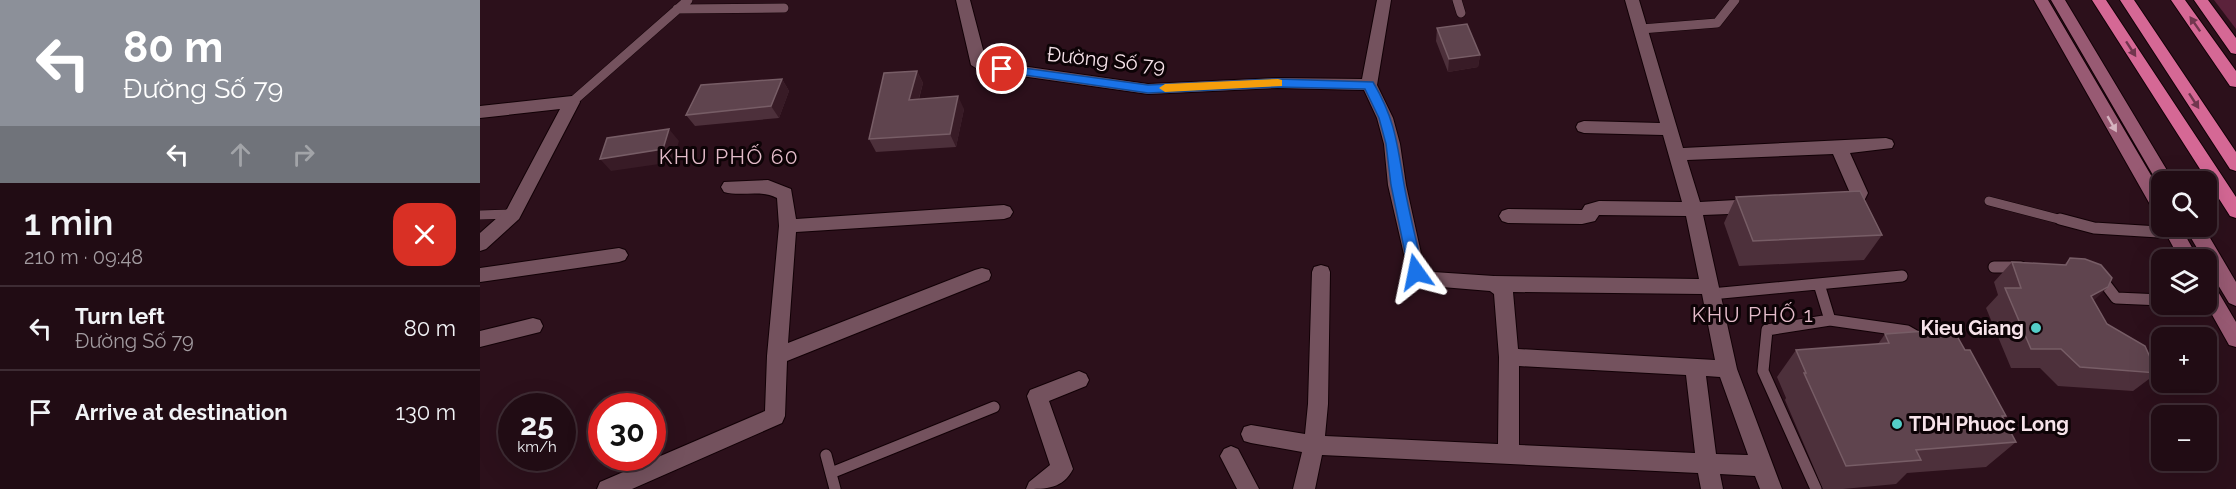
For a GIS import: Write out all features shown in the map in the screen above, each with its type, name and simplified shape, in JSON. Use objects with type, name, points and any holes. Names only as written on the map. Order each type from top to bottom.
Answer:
[{"type":"highway","points":[[2099,0],[2236,211]]},
{"type":"highway","points":[[2127,0],[2236,165]]},
{"type":"highway","points":[[2178,0],[2236,82]]},
{"type":"highway","points":[[2201,0],[2236,49]]},
{"type":"main road","points":[[2041,0],[2151,191]]},
{"type":"main road","points":[[2058,0],[2159,171]]},
{"type":"main road","points":[[2200,237],[2236,298]]},
{"type":"main road","points":[[2217,309],[2236,339]]},
{"type":"street","name":"Đường Số 79","points":[[963,0],[980,65],[1148,89],[1278,83],[1369,85]]},
{"type":"street","points":[[1384,0],[1369,85],[1386,118],[1397,185],[1416,272],[1430,279],[1494,284],[1710,291]]},
{"type":"street","points":[[1632,0],[1693,209],[1727,369],[1771,489]]},
{"type":"street","points":[[480,112],[572,102]]},
{"type":"street","points":[[480,244],[513,214],[572,102]]},
{"type":"street","points":[[1584,127],[1671,129]]},
{"type":"street","points":[[1678,154],[1886,144]]},
{"type":"street","points":[[1828,202],[1851,200],[1857,198],[1860,193],[1839,148]]},
{"type":"street","points":[[608,489],[775,417],[777,356],[788,226],[785,194],[768,186],[730,187]]},
{"type":"street","points":[[1508,216],[1582,217],[1589,216],[1592,210],[1599,208],[1693,209],[1772,205]]},
{"type":"street","points":[[788,226],[1005,212]]},
{"type":"street","points":[[480,275],[619,255]]},
{"type":"street","points":[[1304,489],[1314,445],[1318,404],[1321,272]]},
{"type":"street","points":[[777,356],[982,275]]},
{"type":"street","points":[[1494,284],[1503,290],[1509,357],[1508,454]]},
{"type":"street","points":[[480,339],[533,326]]},
{"type":"street","points":[[1509,357],[1727,369]]},
{"type":"street","points":[[1695,367],[1712,489]]},
{"type":"street","points":[[1037,489],[1062,469],[1037,396],[1079,380]]},
{"type":"street","points":[[1251,434],[1314,445],[1762,466]]},
{"type":"street","points":[[1231,456],[1248,489]]},
{"type":"lane","points":[[572,102],[688,0]]},
{"type":"lane","points":[[1457,0],[1461,13]]},
{"type":"lane","points":[[1641,29],[1717,23],[1736,0]]},
{"type":"lane","points":[[677,9],[784,8]]},
{"type":"lane","points":[[1989,201],[2094,228],[2151,229]]},
{"type":"lane","points":[[480,214],[513,214]]},
{"type":"lane","points":[[1994,267],[2037,266]]},
{"type":"lane","points":[[2091,266],[2116,298],[2151,300]]},
{"type":"lane","points":[[1710,291],[1902,276]]},
{"type":"lane","points":[[1819,284],[1830,320]]},
{"type":"lane","points":[[1816,489],[1763,371],[1767,330],[1830,320],[1907,331],[1933,346]]},
{"type":"lane","points":[[831,473],[994,407]]},
{"type":"lane","points":[[826,454],[835,489]]},
{"type":"shaded area","points":[[2214,0],[2236,0],[2236,29]]},
{"type":"building","points":[[1467,24],[1480,55],[1449,59],[1437,28]]},
{"type":"building","points":[[917,71],[909,100],[958,96],[950,134],[869,139],[884,73]]},
{"type":"building","points":[[782,79],[771,106],[686,115],[701,85]]},
{"type":"building","points":[[669,129],[663,149],[600,159],[607,138]]},
{"type":"building","points":[[1860,191],[1882,235],[1753,241],[1736,197]]},
{"type":"building","points":[[2070,258],[2085,259],[2101,265],[2112,278],[2108,287],[2091,296],[2107,324],[2145,346],[2151,360],[2151,373],[2080,367],[2061,349],[2031,349],[2005,288],[2021,288],[2012,262],[2066,265]]},
{"type":"building","points":[[1953,329],[1965,350],[1970,350],[2006,416],[2002,416],[2016,442],[1916,450],[1921,460],[1846,466],[1796,350],[1889,343],[1885,334]]},
{"type":"slow traffic","points":[[1165,88],[1278,83]]},
{"type":"place","name":"Kieu Giang","points":[[2036,328]]},
{"type":"place","name":"TDH Phuoc Long","points":[[1897,424]]},
{"type":"district","name":"KHU PHỐ 60","points":[[729,157]]},
{"type":"district","name":"KHU PHỐ 1","points":[[1753,315]]},
{"type":"route","points":[[1002,69],[1148,89],[1278,83],[1369,85],[1386,118],[1397,185],[1416,272]]}]
